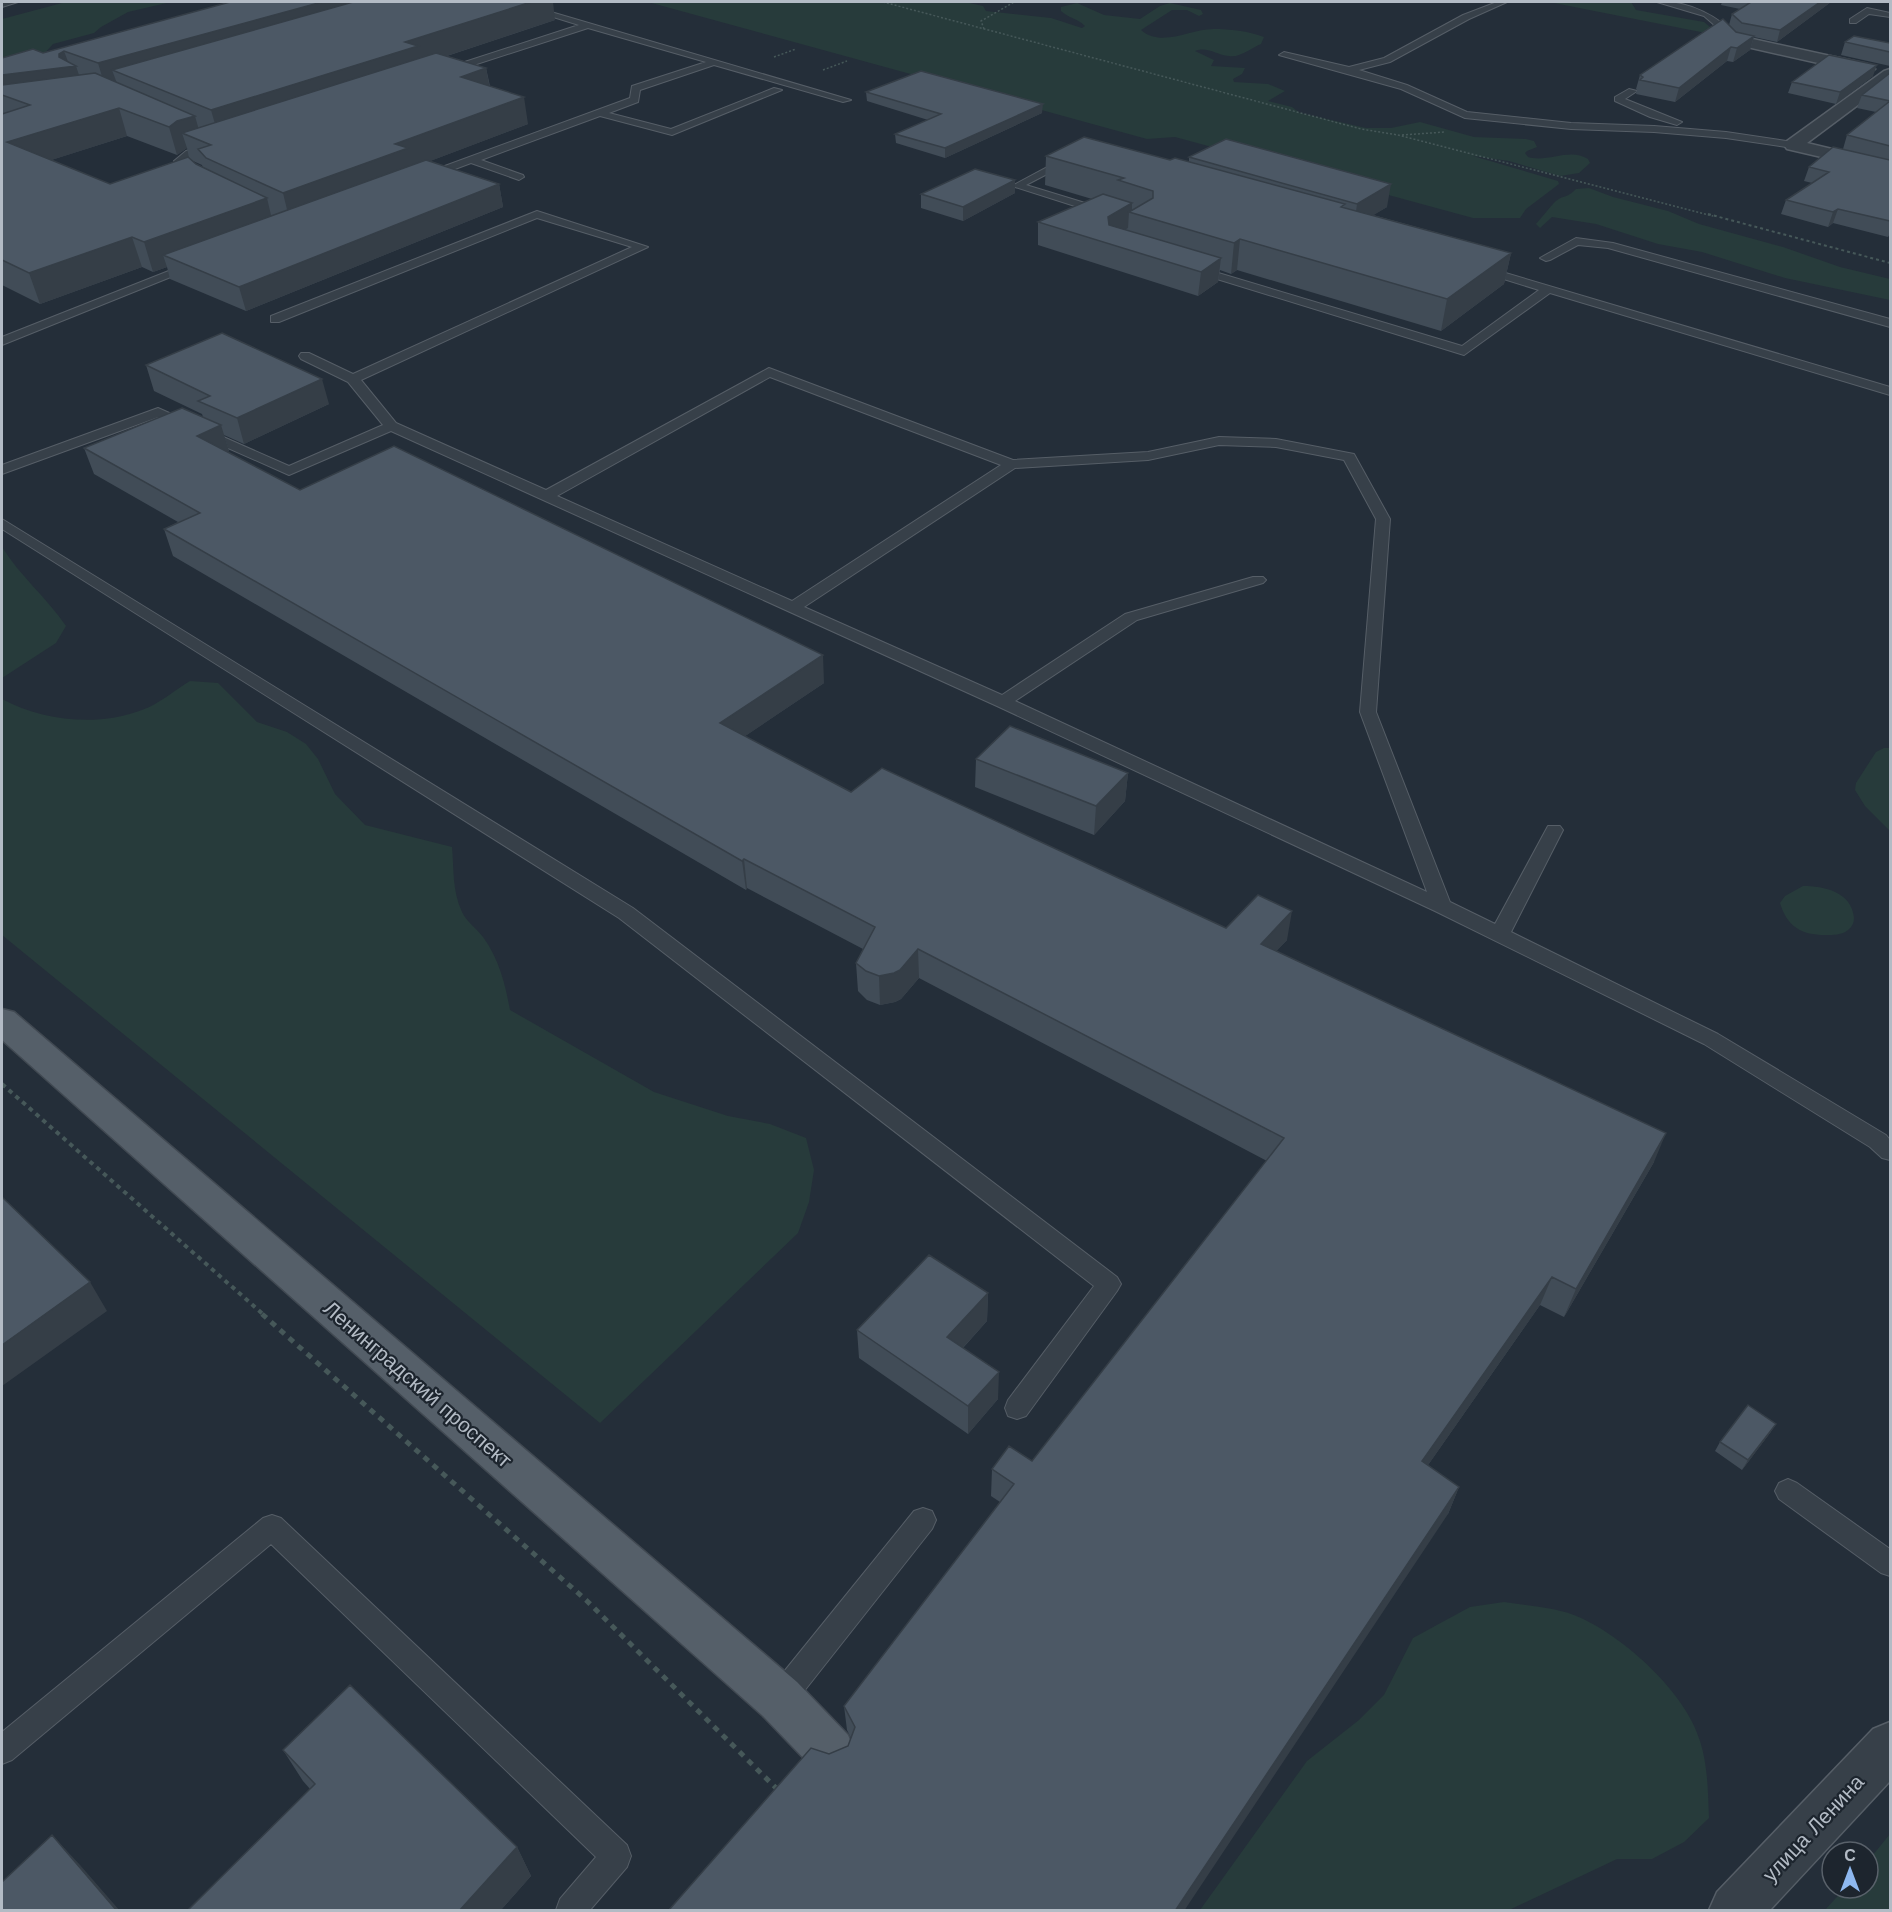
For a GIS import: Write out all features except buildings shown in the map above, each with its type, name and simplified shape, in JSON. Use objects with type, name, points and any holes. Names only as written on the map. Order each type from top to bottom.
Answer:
[{"type":"main road","name":"Ленинградский проспект","points":[[2,1021],[780,1699],[831,1752]]},
{"type":"street","points":[[1739,41],[1890,74]]},
{"type":"street","points":[[1793,144],[1890,74]]},
{"type":"street","points":[[1793,144],[1890,168]]},
{"type":"street","name":"улица Ленина","points":[[1735,1911],[1890,1746]]},
{"type":"lane","points":[[2,5],[14,2]]},
{"type":"lane","points":[[509,2],[585,26],[846,100]]},
{"type":"lane","points":[[1349,70],[1387,60],[1466,17],[1503,2]]},
{"type":"lane","points":[[1661,2],[1707,14],[1739,41]]},
{"type":"lane","points":[[1853,21],[1868,11],[1890,15]]},
{"type":"lane","points":[[430,76],[585,26]]},
{"type":"lane","points":[[1284,55],[1349,70],[1404,87],[1465,115],[1571,126],[1654,129],[1726,135],[1793,144]]},
{"type":"lane","points":[[417,180],[635,100],[635,88],[709,65],[711,61]]},
{"type":"lane","points":[[599,113],[672,132],[777,90]]},
{"type":"lane","points":[[1632,91],[1618,99],[1653,115],[1726,135]]},
{"type":"lane","points":[[199,135],[219,144],[190,153],[179,161],[201,182]]},
{"type":"lane","points":[[1077,154],[1017,186],[1113,215]]},
{"type":"lane","points":[[471,160],[519,177]]},
{"type":"lane","points":[[275,319],[537,214],[642,247],[353,379]]},
{"type":"lane","points":[[1546,258],[1576,242],[1609,245],[1890,323]]},
{"type":"lane","points":[[2,340],[204,260]]},
{"type":"lane","points":[[1180,265],[1464,351],[1549,288]]},
{"type":"lane","points":[[1468,265],[1890,391]]},
{"type":"lane","points":[[305,356],[353,379],[391,426],[1003,702],[1500,934],[1712,1040],[1878,1141],[1890,1152]]},
{"type":"lane","points":[[546,496],[769,372],[1012,464],[1148,456],[1219,441],[1276,443],[1349,457],[1383,519],[1368,712],[1442,906]]},
{"type":"lane","points":[[2,470],[158,412],[289,471],[391,426]]},
{"type":"lane","points":[[793,607],[1012,464]]},
{"type":"lane","points":[[2,524],[626,913],[1109,1284],[1017,1408]]},
{"type":"lane","points":[[1003,702],[1131,617],[1258,580]]},
{"type":"lane","points":[[1500,934],[1554,830]]},
{"type":"lane","points":[[1788,1491],[1890,1563]]},
{"type":"lane","points":[[780,1699],[923,1520]]},
{"type":"lane","points":[[2,1750],[272,1527],[616,1856],[571,1911]]},
{"type":"path","points":[[883,2],[1361,129],[1398,135],[1586,182],[1890,262]]},
{"type":"path","points":[[985,30],[981,21],[1014,2]]},
{"type":"path","points":[[2,1084],[586,1600],[780,1793]]},
{"type":"green space","points":[[66,2],[171,2],[128,12],[94,33],[53,44],[2,88],[2,19]]},
{"type":"green space","points":[[648,2],[965,2],[983,6],[986,11],[1051,18],[1082,28],[1085,26],[1061,11],[1061,7],[1077,3],[1104,15],[1140,19],[1160,6],[1170,3],[1201,10],[1203,14],[1199,16],[1187,10],[1172,10],[1141,30],[1149,35],[1167,38],[1213,29],[1252,33],[1264,37],[1261,44],[1237,56],[1208,50],[1195,51],[1214,60],[1211,66],[1245,68],[1242,74],[1233,79],[1234,82],[1268,84],[1285,91],[1268,101],[1292,107],[1300,113],[1366,128],[1391,128],[1420,122],[1474,137],[1526,139],[1534,141],[1537,147],[1525,153],[1528,157],[1543,158],[1574,154],[1588,159],[1590,163],[1579,173],[1560,176],[1509,161],[1473,156],[1558,181],[1559,184],[1526,209],[1520,218],[1473,218],[1175,137],[1147,139]]},
{"type":"green space","points":[[1549,2],[1631,2],[1636,10],[1704,22],[1721,36]]},
{"type":"green space","points":[[1589,188],[1613,197],[1668,211],[1699,224],[1783,247],[1840,267],[1890,279],[1890,300],[1785,278],[1702,252],[1658,244],[1596,224],[1552,217],[1540,228],[1536,224],[1559,199],[1576,189]]},
{"type":"green space","points":[[2,547],[66,626],[56,643],[2,678]]},
{"type":"green space","points":[[190,681],[218,683],[257,722],[287,732],[306,744],[318,759],[335,794],[365,825],[452,847],[456,896],[464,915],[483,937],[493,954],[510,1010],[654,1092],[728,1116],[770,1124],[806,1138],[814,1170],[809,1202],[798,1233],[600,1423],[2,935],[2,699],[53,717],[107,719],[148,707]]},
{"type":"green space","points":[[1890,748],[1890,831],[1865,806],[1855,790],[1856,783],[1876,752]]},
{"type":"green space","points":[[1803,886],[1828,889],[1843,896],[1852,909],[1854,920],[1851,928],[1840,934],[1817,935],[1802,931],[1791,924],[1780,903],[1785,896]]},
{"type":"green space","points":[[1504,1602],[1553,1609],[1581,1618],[1616,1639],[1652,1669],[1682,1704],[1700,1741],[1706,1770],[1709,1818],[1684,1842],[1652,1859],[1617,1859],[1509,1910],[1200,1910],[1307,1761],[1359,1720],[1384,1695],[1413,1638],[1470,1607]]},
{"type":"green space","points":[[1890,1834],[1890,1910],[1825,1910],[1834,1900],[1880,1900],[1880,1846]]}]
